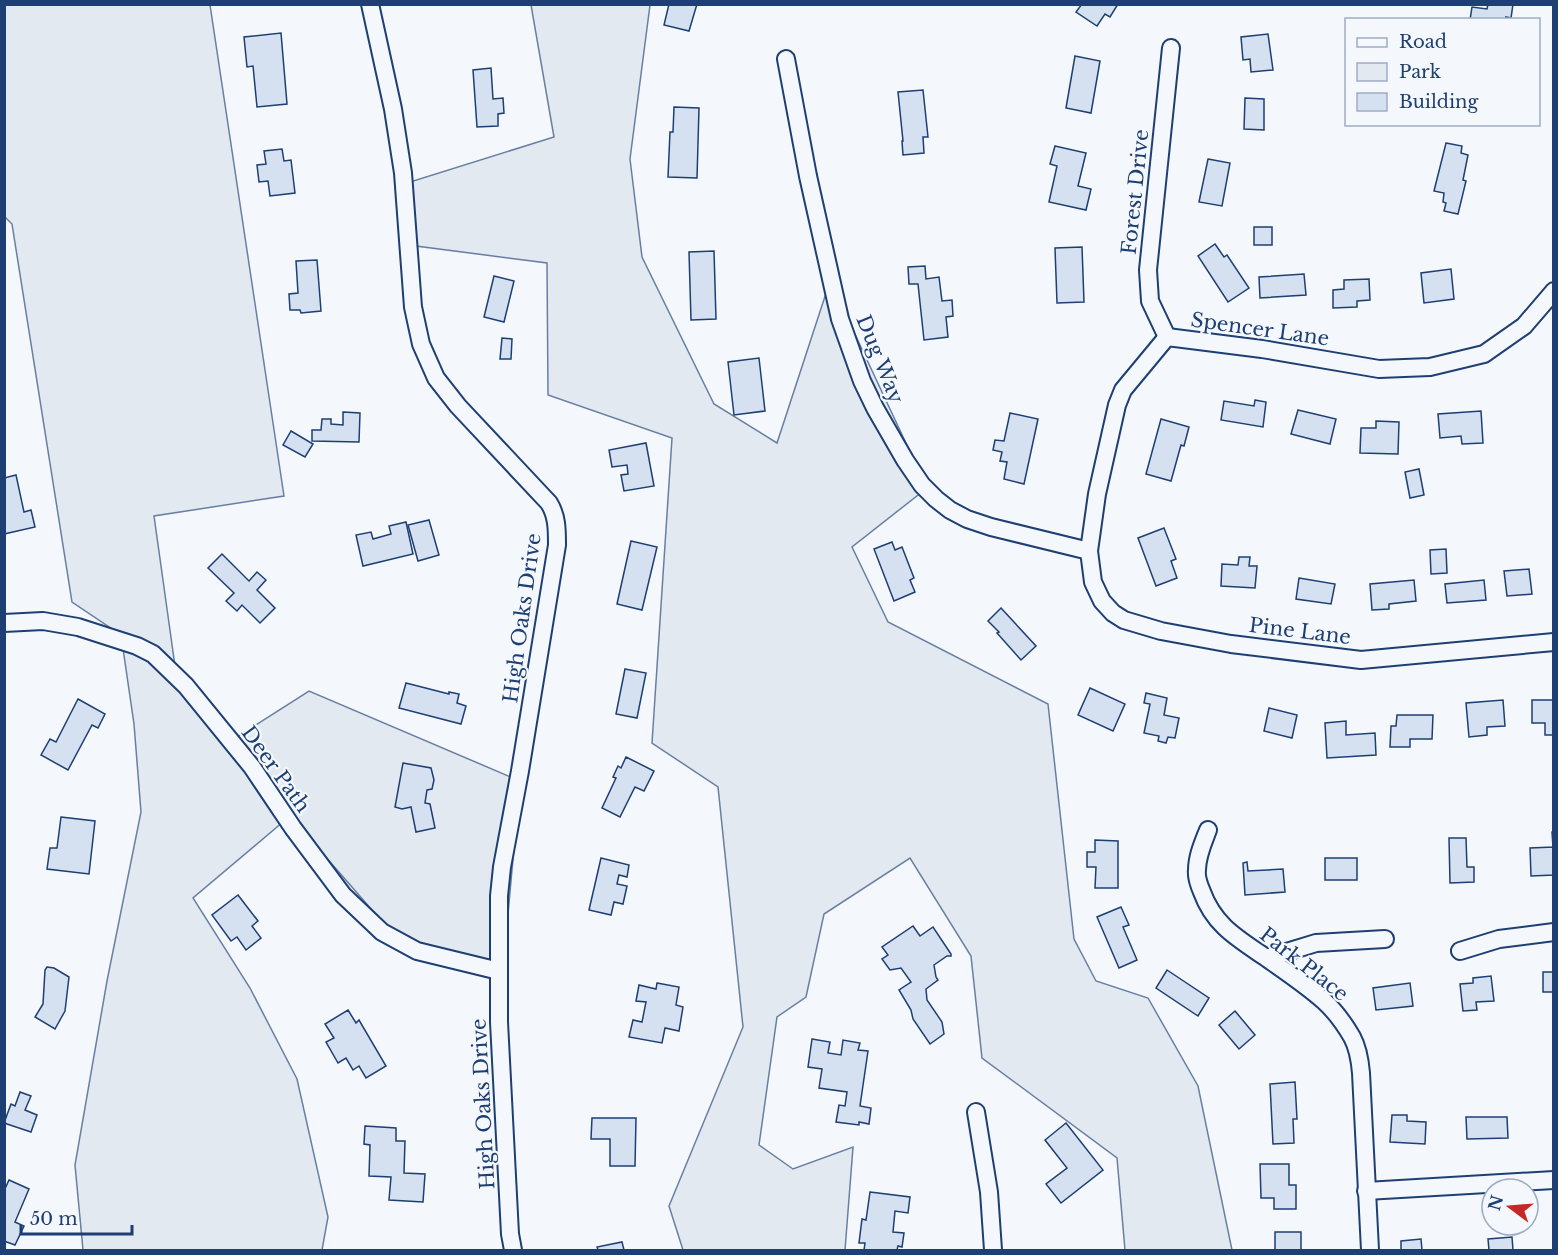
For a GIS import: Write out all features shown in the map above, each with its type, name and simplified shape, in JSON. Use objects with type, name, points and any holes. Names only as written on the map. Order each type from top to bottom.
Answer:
[{"type":"street","name":"High Oaks Drive","points":[[370,4],[393,108],[403,173],[413,307],[421,344],[436,378],[458,406],[549,503],[554,511],[557,527],[557,545],[502,867],[500,896],[500,1033],[510,1234],[513,1251]]},
{"type":"street","name":"Forest Drive","points":[[1167,337],[1150,301],[1148,270],[1171,48]]},
{"type":"street","name":"Dug Way","points":[[786,60],[808,176],[840,319],[874,408],[905,460],[922,485],[950,510],[991,527],[1089,551]]},
{"type":"street","name":"Spencer Lane","points":[[1089,551],[1097,494],[1117,405],[1123,390],[1167,337],[1262,349],[1379,369],[1430,367],[1484,354],[1524,327],[1554,291]]},
{"type":"street","name":"Pine Lane","points":[[1089,551],[1093,582],[1102,601],[1113,613],[1124,620],[1161,631],[1231,644],[1361,660],[1554,642]]},
{"type":"street","name":"Deer Path","points":[[4,623],[43,621],[78,627],[137,646],[153,654],[186,686],[252,767],[293,828],[343,895],[382,932],[417,951],[499,971]]},
{"type":"street","name":"Park Place","points":[[1208,830],[1200,852],[1197,871],[1204,900],[1212,913],[1227,930],[1324,1002],[1353,1038],[1359,1056],[1361,1073],[1370,1251]]},
{"type":"street","points":[[1460,951],[1499,939],[1554,932]]},
{"type":"street","points":[[1267,958],[1316,943],[1385,939]]},
{"type":"street","points":[[976,1112],[989,1192],[993,1251]]},
{"type":"street","points":[[1366,1191],[1554,1180]]},
{"type":"green space","points":[[4,5],[210,5],[284,496],[154,516],[175,666],[237,737],[309,691],[520,781],[503,970],[393,934],[290,816],[193,898],[250,988],[297,1079],[328,1217],[322,1250],[83,1250],[75,1165],[107,981],[141,812],[134,724],[121,635],[72,602],[12,224],[5,217]]},
{"type":"green space","points":[[531,5],[650,5],[630,159],[642,257],[714,404],[777,443],[830,281],[927,488],[852,547],[888,622],[1048,704],[1074,939],[1096,981],[1148,998],[1198,1086],[1232,1250],[1125,1250],[1117,1158],[982,1058],[971,956],[910,858],[824,914],[806,997],[777,1017],[759,1145],[793,1169],[853,1147],[845,1250],[683,1250],[669,1206],[743,1027],[718,787],[652,743],[672,438],[548,395],[547,263],[416,246],[410,182],[554,137]]},
{"type":"building","points":[[669,4],[697,4],[689,31],[664,25]]},
{"type":"building","points":[[1082,4],[1118,4],[1110,17],[1105,14],[1097,26],[1076,12]]},
{"type":"building","points":[[1488,4],[1513,4],[1511,18],[1470,18],[1472,7],[1487,9]]},
{"type":"building","points":[[281,33],[287,104],[257,107],[253,66],[247,67],[244,37]]},
{"type":"building","points":[[1268,34],[1273,70],[1251,72],[1250,59],[1243,60],[1241,37]]},
{"type":"building","points":[[1075,56],[1100,61],[1091,113],[1066,108]]},
{"type":"building","points":[[491,68],[493,99],[503,98],[504,113],[498,114],[498,126],[477,127],[473,70]]},
{"type":"building","points":[[923,90],[928,137],[923,137],[924,153],[903,155],[898,92]]},
{"type":"building","points":[[1245,98],[1264,99],[1264,130],[1244,129]]},
{"type":"building","points":[[674,107],[699,108],[697,178],[668,177],[670,132],[673,132]]},
{"type":"building","points":[[1446,143],[1462,146],[1461,153],[1468,155],[1463,180],[1466,181],[1458,214],[1444,211],[1446,203],[1443,202],[1444,193],[1434,191]]},
{"type":"building","points":[[1055,146],[1086,153],[1078,186],[1091,189],[1086,210],[1049,202],[1057,166],[1050,164]]},
{"type":"building","points":[[282,149],[284,161],[291,160],[295,193],[270,196],[268,181],[259,182],[257,165],[266,164],[264,151]]},
{"type":"building","points":[[1208,159],[1230,163],[1222,206],[1199,202]]},
{"type":"building","points":[[1254,227],[1272,227],[1272,245],[1254,245]]},
{"type":"building","points":[[1215,244],[1224,257],[1227,255],[1249,288],[1228,302],[1198,256]]},
{"type":"building","points":[[1082,247],[1084,302],[1057,303],[1055,248]]},
{"type":"building","points":[[714,251],[716,319],[691,320],[689,252]]},
{"type":"building","points":[[317,260],[321,311],[301,313],[300,310],[290,310],[289,294],[298,293],[296,261]]},
{"type":"building","points":[[925,266],[926,279],[939,277],[942,301],[952,300],[953,316],[946,317],[948,337],[924,340],[918,284],[909,284],[908,267]]},
{"type":"building","points":[[1451,269],[1454,299],[1424,303],[1421,273]]},
{"type":"building","points":[[1304,274],[1306,295],[1260,298],[1259,277]]},
{"type":"building","points":[[494,276],[514,281],[504,322],[484,317]]},
{"type":"building","points":[[1369,279],[1370,300],[1357,301],[1357,307],[1333,308],[1333,290],[1344,289],[1344,280]]},
{"type":"building","points":[[502,338],[512,339],[511,359],[500,359]]},
{"type":"building","points":[[759,358],[765,411],[734,415],[728,362]]},
{"type":"building","points":[[1255,400],[1266,402],[1263,427],[1221,420],[1224,401],[1254,406]]},
{"type":"building","points":[[1298,410],[1336,419],[1330,444],[1291,434]]},
{"type":"building","points":[[1481,411],[1483,443],[1462,444],[1461,436],[1440,438],[1438,414]]},
{"type":"building","points":[[343,412],[360,413],[359,442],[312,441],[312,430],[321,430],[322,419],[331,419],[331,424],[343,425]]},
{"type":"building","points":[[1010,413],[1038,419],[1024,484],[1004,479],[1007,462],[1000,461],[1002,452],[993,450],[995,440],[1004,441]]},
{"type":"building","points":[[1161,419],[1189,427],[1184,446],[1181,445],[1171,481],[1146,474]]},
{"type":"building","points":[[1376,421],[1399,422],[1398,454],[1360,453],[1361,428],[1376,428]]},
{"type":"building","points":[[291,431],[313,444],[305,457],[283,445]]},
{"type":"building","points":[[646,443],[654,486],[624,491],[621,475],[628,474],[627,465],[612,467],[609,450]]},
{"type":"building","points":[[1419,469],[1424,495],[1410,498],[1405,472]]},
{"type":"building","points":[[16,475],[24,512],[31,510],[35,527],[4,534],[4,478]]},
{"type":"building","points":[[429,520],[439,555],[418,561],[408,525]]},
{"type":"building","points":[[406,522],[413,554],[363,566],[356,535],[371,532],[373,539],[391,534],[389,526]]},
{"type":"building","points":[[1164,528],[1176,559],[1171,561],[1177,578],[1156,586],[1138,538]]},
{"type":"building","points":[[631,541],[657,547],[642,610],[617,604]]},
{"type":"building","points":[[892,542],[895,550],[902,547],[914,578],[910,580],[915,592],[894,601],[874,549]]},
{"type":"building","points":[[1446,549],[1447,573],[1431,574],[1430,550]]},
{"type":"building","points":[[222,554],[249,581],[257,572],[266,580],[257,590],[275,608],[260,623],[242,605],[237,611],[226,601],[234,593],[208,568]]},
{"type":"building","points":[[1239,557],[1250,557],[1249,566],[1257,566],[1255,588],[1221,586],[1222,564],[1238,565]]},
{"type":"building","points":[[1529,569],[1532,594],[1507,596],[1504,571]]},
{"type":"building","points":[[1299,578],[1335,584],[1331,604],[1296,599]]},
{"type":"building","points":[[1414,580],[1416,601],[1389,604],[1389,609],[1372,610],[1370,584]]},
{"type":"building","points":[[1484,580],[1486,600],[1447,603],[1445,584]]},
{"type":"building","points":[[1001,608],[1036,646],[1021,660],[988,621]]},
{"type":"building","points":[[625,669],[646,673],[637,718],[616,714]]},
{"type":"building","points":[[406,683],[449,694],[449,692],[459,694],[457,703],[466,706],[461,724],[399,708]]},
{"type":"building","points":[[1090,688],[1125,704],[1113,731],[1078,715]]},
{"type":"building","points":[[1146,693],[1167,698],[1164,715],[1179,718],[1175,738],[1168,737],[1166,743],[1158,741],[1159,736],[1144,733],[1150,704],[1144,703]]},
{"type":"building","points":[[78,699],[105,714],[98,728],[92,725],[68,770],[41,755],[50,739],[56,742]]},
{"type":"building","points":[[1503,700],[1505,726],[1487,727],[1487,735],[1469,737],[1466,703]]},
{"type":"building","points":[[1532,700],[1554,700],[1554,735],[1545,735],[1545,723],[1532,723]]},
{"type":"building","points":[[1269,708],[1297,715],[1292,738],[1264,731]]},
{"type":"building","points":[[1397,715],[1433,715],[1432,739],[1410,739],[1410,747],[1390,747],[1391,726],[1396,726]]},
{"type":"building","points":[[1346,721],[1346,735],[1375,733],[1376,755],[1327,758],[1325,723]]},
{"type":"building","points":[[626,757],[654,771],[644,791],[635,787],[620,817],[602,808],[616,778],[613,777],[618,766],[621,768]]},
{"type":"building","points":[[403,763],[431,768],[434,780],[432,789],[427,790],[425,803],[430,804],[435,828],[416,832],[411,807],[402,809],[395,807]]},
{"type":"building","points":[[61,817],[95,821],[89,874],[47,869],[50,848],[57,848]]},
{"type":"building","points":[[1554,831],[1554,875],[1531,876],[1530,848],[1553,847],[1552,832]]},
{"type":"building","points":[[1449,838],[1466,838],[1467,867],[1474,867],[1474,882],[1450,883]]},
{"type":"building","points":[[1095,840],[1118,841],[1118,888],[1095,888],[1096,867],[1087,867],[1087,852],[1095,852]]},
{"type":"building","points":[[601,858],[629,865],[627,877],[619,875],[617,884],[627,886],[623,904],[614,902],[611,915],[589,910]]},
{"type":"building","points":[[1325,858],[1357,858],[1357,880],[1325,880]]},
{"type":"building","points":[[1247,862],[1248,871],[1283,869],[1285,892],[1245,895],[1243,863]]},
{"type":"building","points":[[238,895],[258,921],[252,926],[261,938],[246,950],[237,937],[231,941],[212,915]]},
{"type":"building","points":[[1121,907],[1129,925],[1123,927],[1137,960],[1119,968],[1097,917]]},
{"type":"building","points":[[913,926],[920,936],[933,927],[951,954],[934,965],[938,980],[926,989],[927,1000],[942,1022],[944,1034],[930,1044],[913,1019],[911,1010],[899,990],[911,982],[901,968],[890,970],[882,959],[888,955],[882,947]]},
{"type":"building","points":[[47,967],[54,968],[69,977],[65,1011],[55,1029],[35,1017],[43,1004]]},
{"type":"building","points":[[1167,970],[1209,998],[1198,1016],[1156,988]]},
{"type":"building","points":[[1543,972],[1554,972],[1554,992],[1543,992]]},
{"type":"building","points":[[1491,976],[1494,1001],[1476,1002],[1477,1010],[1463,1011],[1460,984],[1473,983],[1473,978]]},
{"type":"building","points":[[657,983],[679,987],[676,1005],[683,1007],[679,1031],[665,1028],[662,1043],[629,1037],[633,1020],[642,1022],[646,1002],[636,1001],[639,985],[656,989]]},
{"type":"building","points":[[1410,983],[1413,1006],[1376,1010],[1373,988]]},
{"type":"building","points":[[348,1010],[356,1023],[359,1020],[386,1066],[366,1078],[359,1066],[353,1070],[346,1058],[338,1063],[326,1042],[334,1038],[325,1024]]},
{"type":"building","points":[[1235,1011],[1255,1035],[1239,1049],[1219,1025]]},
{"type":"building","points":[[812,1039],[830,1042],[828,1053],[841,1055],[843,1040],[860,1043],[858,1050],[868,1051],[860,1106],[871,1108],[869,1124],[836,1122],[839,1105],[845,1106],[847,1092],[819,1088],[822,1069],[808,1067]]},
{"type":"building","points":[[1295,1082],[1297,1119],[1293,1119],[1294,1143],[1273,1144],[1270,1084]]},
{"type":"building","points":[[20,1092],[31,1096],[25,1110],[37,1115],[31,1132],[4,1123],[11,1104],[15,1106]]},
{"type":"building","points":[[1392,1115],[1407,1115],[1407,1121],[1426,1122],[1425,1144],[1390,1142]]},
{"type":"building","points":[[1466,1117],[1507,1117],[1508,1138],[1467,1139]]},
{"type":"building","points":[[592,1118],[636,1118],[635,1166],[610,1166],[610,1139],[591,1139]]},
{"type":"building","points":[[1066,1123],[1103,1170],[1061,1203],[1046,1184],[1067,1168],[1045,1140]]},
{"type":"building","points":[[365,1126],[396,1128],[396,1141],[405,1141],[404,1173],[425,1174],[423,1202],[389,1200],[391,1177],[369,1176],[370,1145],[364,1144]]},
{"type":"building","points":[[1260,1164],[1289,1164],[1289,1185],[1296,1185],[1296,1209],[1274,1209],[1274,1198],[1261,1198]]},
{"type":"building","points":[[9,1180],[29,1189],[15,1222],[24,1226],[15,1245],[4,1241],[4,1191]]},
{"type":"building","points":[[870,1192],[910,1197],[908,1213],[895,1211],[893,1232],[904,1233],[902,1247],[898,1246],[897,1250],[864,1250],[865,1243],[859,1243],[862,1219],[866,1220]]},
{"type":"building","points":[[1275,1232],[1301,1232],[1301,1250],[1275,1250]]},
{"type":"building","points":[[1512,1237],[1513,1250],[1489,1250],[1488,1239]]},
{"type":"building","points":[[1421,1239],[1422,1250],[1401,1250],[1401,1241]]},
{"type":"building","points":[[622,1242],[624,1250],[598,1250],[597,1247]]}]
